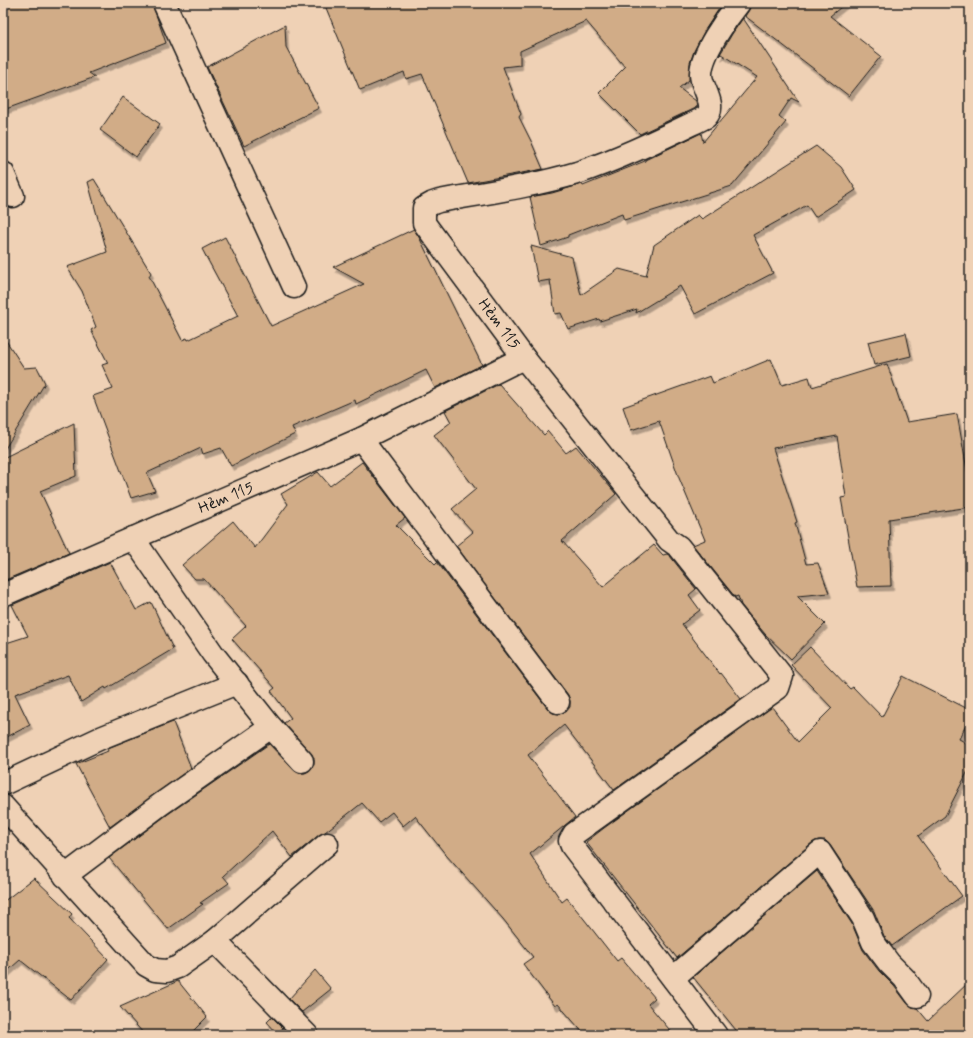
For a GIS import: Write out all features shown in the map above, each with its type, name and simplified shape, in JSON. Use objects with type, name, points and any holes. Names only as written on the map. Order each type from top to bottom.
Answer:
[{"type":"street","points":[[164,3],[294,287]]},
{"type":"street","name":"Hẻm 115","points":[[3,596],[132,538],[361,439],[524,358],[424,223],[424,208],[433,203],[544,181],[575,173],[612,161],[706,117],[709,114],[710,106],[701,78],[702,66],[710,48],[729,15],[739,3]]},
{"type":"street","points":[[3,173],[13,196]]},
{"type":"street","points":[[524,358],[669,540],[679,547],[782,676],[778,688],[574,834],[570,841],[572,846],[716,1035]]},
{"type":"street","points":[[361,439],[558,702]]},
{"type":"street","points":[[132,538],[213,654],[271,727],[302,761]]},
{"type":"street","points":[[3,784],[103,737],[237,683]]},
{"type":"street","points":[[65,876],[161,804],[271,727]]},
{"type":"street","points":[[3,806],[146,965],[155,970],[167,971],[178,967],[215,941],[328,844]]},
{"type":"street","points":[[673,978],[820,852],[863,918],[873,942],[889,963],[904,978],[917,996]]},
{"type":"street","points":[[215,941],[307,1035]]},
{"type":"building","points":[[3,3],[152,3],[166,43],[89,73],[95,77],[3,110]]},
{"type":"building","points":[[324,3],[723,3],[705,30],[694,51],[690,63],[689,80],[679,88],[696,101],[697,107],[640,134],[599,93],[625,67],[586,21],[520,51],[520,65],[503,67],[521,114],[519,117],[543,169],[468,183],[422,74],[406,79],[404,72],[360,90]]},
{"type":"building","points":[[751,3],[846,3],[830,16],[881,56],[849,96],[745,16]]},
{"type":"building","points":[[743,18],[799,102],[791,98],[779,116],[786,122],[732,186],[624,220],[622,214],[568,235],[568,237],[541,246],[530,197],[552,193],[582,184],[583,186],[645,161],[701,133],[703,142],[757,77],[721,54],[719,56]]},
{"type":"building","points":[[285,25],[286,47],[319,108],[244,146],[207,67]]},
{"type":"building","points":[[123,97],[160,124],[136,157],[100,130]]},
{"type":"building","points":[[816,146],[841,167],[856,190],[815,217],[807,205],[753,235],[773,273],[695,314],[680,286],[636,313],[637,309],[600,321],[599,319],[568,329],[561,313],[555,314],[550,280],[538,282],[531,246],[572,257],[581,295],[619,269],[646,276],[654,245],[698,215],[702,219]]},
{"type":"building","points":[[94,179],[151,273],[149,276],[182,340],[187,338],[188,340],[238,316],[202,249],[225,237],[271,326],[364,284],[333,267],[414,229],[482,365],[435,388],[426,370],[356,404],[355,400],[292,427],[295,434],[231,466],[221,448],[203,454],[201,448],[147,473],[155,491],[131,498],[93,396],[113,389],[102,365],[108,363],[91,330],[96,327],[82,291],[67,267],[107,252],[88,182]]},
{"type":"building","points":[[906,333],[911,356],[874,365],[868,342]]},
{"type":"building","points":[[3,336],[24,368],[37,367],[45,383],[3,452]]},
{"type":"building","points":[[771,359],[782,385],[809,377],[812,387],[887,364],[907,422],[957,414],[970,487],[970,507],[889,519],[891,586],[857,587],[841,498],[846,497],[837,436],[773,448],[797,522],[795,523],[806,564],[818,563],[829,593],[797,596],[825,624],[791,659],[765,634],[741,605],[738,596],[735,597],[693,545],[705,540],[679,478],[659,421],[631,430],[623,407],[710,376],[713,383]]},
{"type":"building","points":[[499,384],[544,435],[548,431],[566,453],[576,446],[616,494],[562,541],[603,587],[654,545],[663,555],[667,554],[670,556],[696,589],[689,595],[700,610],[682,624],[741,699],[614,790],[564,725],[528,755],[575,817],[530,854],[562,902],[567,898],[617,961],[621,958],[655,998],[648,1004],[674,1035],[585,1035],[558,1004],[555,1006],[523,964],[533,957],[503,919],[446,855],[415,816],[403,826],[392,812],[379,822],[362,803],[292,857],[272,831],[223,876],[229,883],[200,903],[203,904],[168,929],[109,858],[168,814],[269,744],[298,773],[305,773],[314,765],[314,759],[311,753],[284,723],[291,718],[271,691],[275,688],[232,639],[246,626],[204,579],[195,579],[182,565],[233,521],[255,548],[288,504],[281,494],[318,472],[330,486],[362,462],[405,518],[396,525],[435,564],[437,562],[548,709],[553,713],[559,714],[566,712],[570,707],[568,695],[456,546],[473,532],[452,509],[476,489],[434,435],[451,422],[445,411]]},
{"type":"building","points":[[74,423],[76,476],[40,491],[69,553],[3,581],[3,458]]},
{"type":"building","points":[[110,562],[136,610],[151,602],[173,649],[106,689],[105,687],[81,702],[68,675],[15,694],[30,725],[3,739],[3,644],[28,636],[12,605]]},
{"type":"building","points":[[810,647],[850,689],[853,687],[882,717],[903,676],[970,710],[970,717],[959,739],[970,745],[970,767],[945,816],[918,836],[962,896],[892,946],[884,936],[874,911],[830,845],[825,840],[818,840],[812,843],[677,958],[586,842],[772,707],[798,742],[832,708],[791,665]]},
{"type":"building","points":[[173,722],[191,768],[110,827],[76,764],[108,751],[108,748]]},
{"type":"building","points":[[817,871],[852,924],[863,950],[907,1003],[912,1007],[917,1008],[928,1021],[970,981],[970,1035],[740,1035],[693,977]]},
{"type":"building","points":[[34,878],[72,914],[69,918],[108,959],[71,1000],[20,960],[3,975],[3,902]]},
{"type":"building","points":[[315,970],[331,989],[302,1012],[289,999]]},
{"type":"building","points":[[178,981],[207,1017],[189,1035],[145,1035],[120,1007]]},
{"type":"building","points":[[272,1017],[283,1028],[277,1033],[267,1022]]}]
